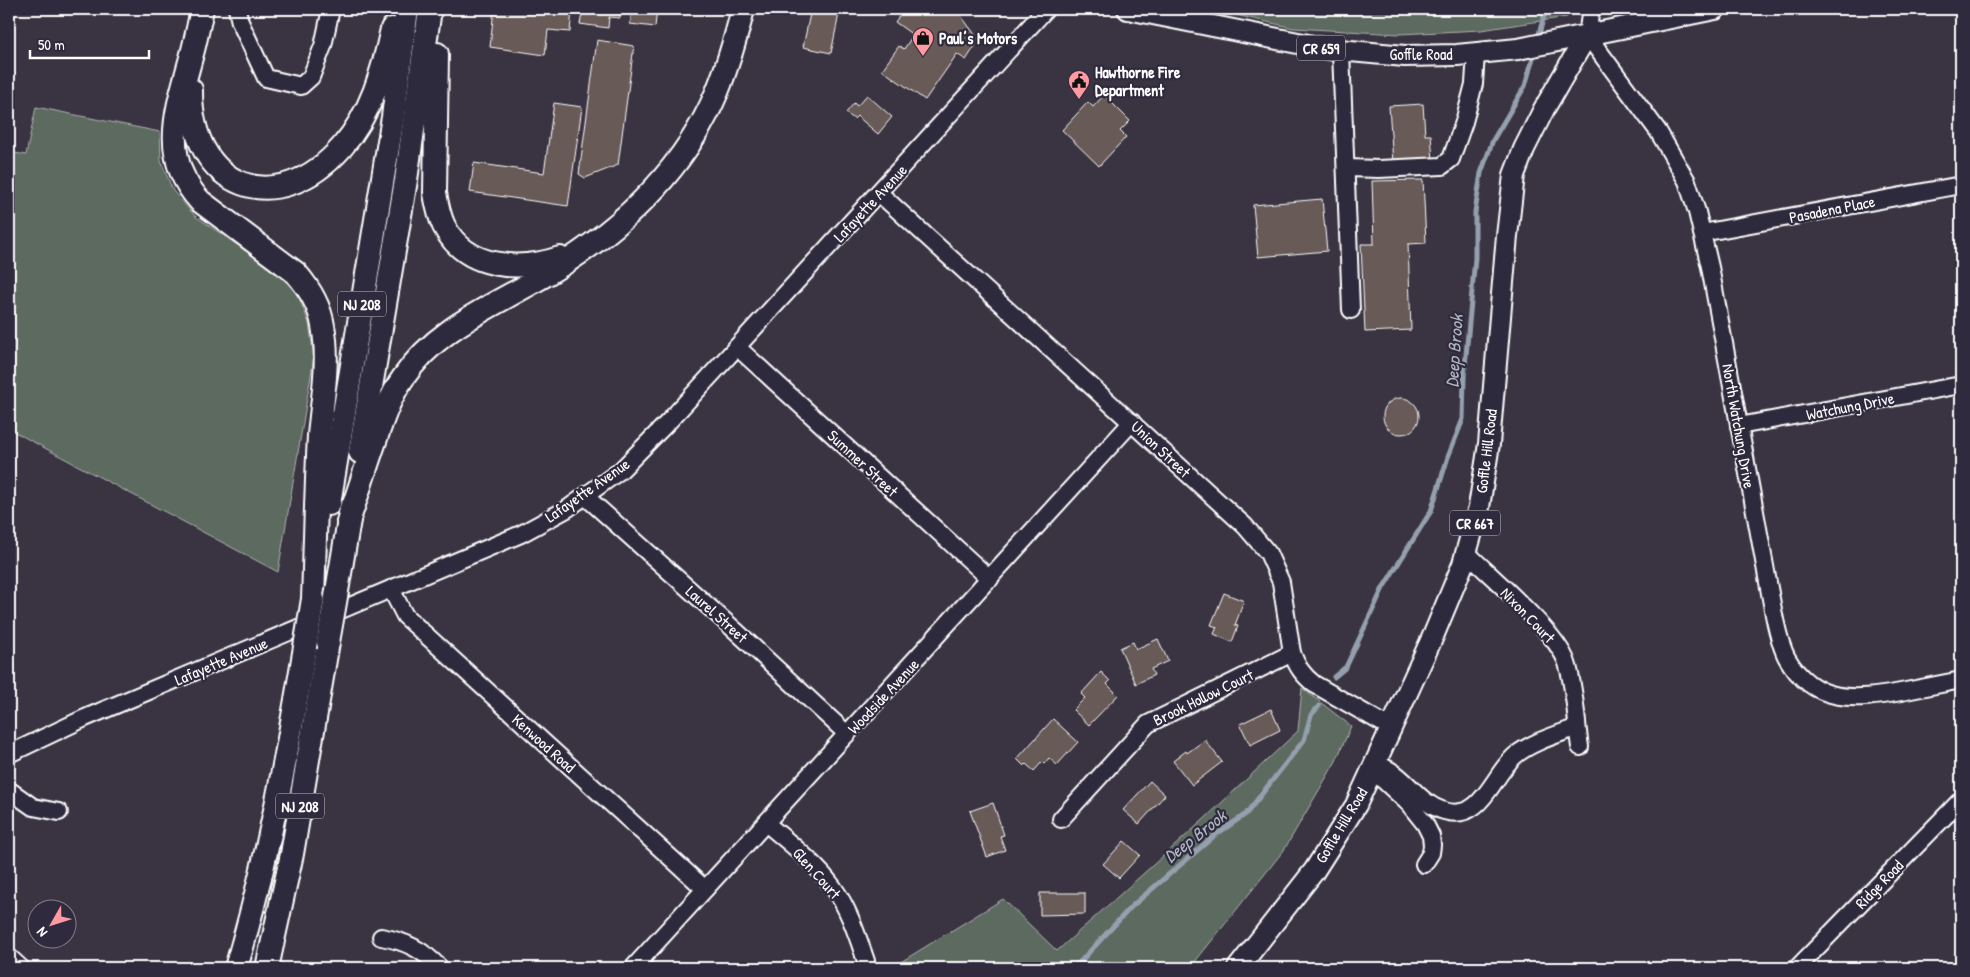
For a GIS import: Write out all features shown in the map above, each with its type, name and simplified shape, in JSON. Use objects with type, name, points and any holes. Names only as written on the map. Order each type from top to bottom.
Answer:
[{"type":"highway","points":[[202,9],[179,103],[174,134],[175,154],[180,172],[188,189],[200,202],[296,272],[316,303],[323,324],[326,345],[319,439],[313,599]]},
{"type":"highway","points":[[193,52],[191,83],[192,118],[197,136],[205,153],[222,171],[242,184],[258,188],[274,188],[293,183],[312,174],[328,162],[356,130],[368,109],[377,85],[396,9]]},
{"type":"highway","name":"NJ 208","points":[[236,968],[253,907],[280,791],[393,117],[407,9]]},
{"type":"highway","name":"NJ 208","points":[[267,968],[292,854],[337,590],[406,180],[430,9]]},
{"type":"highway","points":[[438,9],[434,170],[436,202],[445,228],[455,242],[469,253],[486,262],[506,266],[525,266],[546,262],[591,244]]},
{"type":"highway","points":[[348,522],[384,416],[403,378],[430,346],[448,330],[468,317],[530,284],[591,244],[615,227],[659,185],[691,142],[717,92],[728,63],[743,9]]},
{"type":"main road","name":"Goffle Road","points":[[1128,9],[1341,51],[1405,56],[1476,53],[1545,44],[1714,9]]},
{"type":"main road","name":"Goffle Hill Road","points":[[1238,968],[1314,871],[1356,805],[1434,634],[1466,553],[1479,507],[1489,444],[1514,175],[1524,149],[1544,109],[1587,35]]},
{"type":"street","points":[[237,9],[240,22],[266,78],[301,86],[311,77],[323,46],[331,9]]},
{"type":"street","name":"Lafayette Avenue","points":[[9,754],[85,718],[521,534],[585,496],[621,470],[669,422],[1046,9]]},
{"type":"street","name":"Goffle Hill Road","points":[[1587,35],[1591,9]]},
{"type":"street","name":"North Watchung Drive","points":[[1587,35],[1658,131],[1687,182],[1710,268],[1774,615],[1780,642],[1795,670],[1815,688],[1836,696],[1848,698],[1875,697],[1961,680]]},
{"type":"street","points":[[1341,51],[1351,310]]},
{"type":"street","points":[[1346,168],[1379,169],[1442,166],[1451,159],[1464,122],[1474,84],[1476,53]]},
{"type":"street","name":"Pasadena Place","points":[[1702,233],[1961,184]]},
{"type":"street","name":"Union Street","points":[[879,193],[1245,526],[1268,553],[1281,582],[1292,653],[1296,664],[1303,674],[1314,684],[1391,728]]},
{"type":"street","name":"Summer Street","points":[[737,347],[990,579]]},
{"type":"street","name":"Watchung Drive","points":[[1739,426],[1961,385]]},
{"type":"street","name":"Woodside Avenue","points":[[633,968],[1132,422]]},
{"type":"street","name":"Laurel Street","points":[[585,496],[737,632],[847,734]]},
{"type":"street","name":"Nixon Court","points":[[1466,553],[1555,642],[1567,662],[1580,747]]},
{"type":"street","name":"Kenwood Road","points":[[391,589],[405,616],[705,890]]},
{"type":"street","name":"Brook Hollow Court","points":[[1062,819],[1148,724],[1292,653]]},
{"type":"street","points":[[1375,764],[1394,771],[1426,802],[1440,810],[1458,813],[1472,808],[1487,794],[1506,764],[1517,754],[1541,740],[1577,727]]},
{"type":"street","points":[[1375,764],[1382,779],[1409,804],[1425,824],[1432,845],[1431,853],[1424,864]]},
{"type":"street","points":[[9,790],[33,808],[58,812]]},
{"type":"street","name":"Ridge Road","points":[[1797,968],[1961,800]]},
{"type":"street","name":"Glen Court","points":[[766,823],[804,856],[833,886],[851,920],[866,960]]},
{"type":"street","points":[[382,937],[398,939],[415,946],[440,968]]},
{"type":"street","points":[[9,957],[21,968]]},
{"type":"green space","points":[[1209,9],[1570,9],[1567,17],[1481,30],[1399,34],[1294,28]]},
{"type":"green space","points":[[36,107],[160,132],[161,161],[173,191],[195,216],[278,273],[298,295],[309,323],[314,357],[278,572],[9,429],[9,152],[26,155]]},
{"type":"green space","points":[[1302,688],[1351,726],[1336,761],[1284,850],[1190,968],[891,968],[1003,899],[1057,951],[1200,823],[1298,731]]},
{"type":"building","points":[[494,9],[572,9],[570,32],[548,30],[545,55],[490,47]]},
{"type":"building","points":[[577,9],[621,9],[620,18],[609,17],[608,28],[580,24],[582,14],[577,13]]},
{"type":"building","points":[[632,9],[657,9],[655,27],[630,24]]},
{"type":"building","points":[[811,9],[840,9],[831,53],[803,47]]},
{"type":"building","name":"Paul’s Motors","points":[[904,9],[934,9],[941,14],[945,9],[956,9],[979,40],[966,60],[957,54],[925,100],[882,70],[899,46],[904,49],[913,35],[895,22]]},
{"type":"building","points":[[597,40],[634,46],[618,165],[585,178],[579,174]]},
{"type":"building","points":[[867,95],[892,117],[878,134],[857,116],[854,119],[846,113],[854,103],[857,106]]},
{"type":"building","points":[[1104,95],[1130,121],[1120,131],[1126,137],[1099,166],[1062,130],[1088,102],[1093,107]]},
{"type":"building","points":[[554,103],[582,107],[568,206],[470,192],[474,163],[544,173]]},
{"type":"building","points":[[1423,104],[1425,135],[1431,135],[1433,160],[1393,163],[1389,106]]},
{"type":"building","points":[[1423,180],[1426,243],[1408,244],[1411,330],[1365,332],[1361,244],[1374,244],[1372,181]]},
{"type":"building","points":[[1322,199],[1327,251],[1258,257],[1253,205]]},
{"type":"building","points":[[1401,398],[1408,399],[1414,403],[1418,409],[1418,423],[1414,429],[1408,433],[1401,434],[1394,433],[1388,429],[1384,423],[1383,416],[1384,409],[1388,403],[1394,399]]},
{"type":"building","points":[[1224,593],[1244,601],[1235,625],[1238,626],[1232,642],[1214,634],[1217,627],[1211,625]]},
{"type":"building","points":[[1158,639],[1168,661],[1151,669],[1154,675],[1136,684],[1120,648],[1133,642],[1136,649]]},
{"type":"building","points":[[1101,672],[1110,681],[1107,684],[1118,695],[1089,725],[1073,710],[1085,698],[1081,694]]},
{"type":"building","points":[[1271,709],[1280,730],[1250,745],[1240,724]]},
{"type":"building","points":[[1053,719],[1078,742],[1057,765],[1049,758],[1044,764],[1042,762],[1034,771],[1026,764],[1024,766],[1017,759]]},
{"type":"building","points":[[1205,740],[1222,762],[1192,785],[1173,761]]},
{"type":"building","points":[[1150,781],[1165,795],[1139,824],[1123,810]]},
{"type":"building","points":[[993,803],[1004,835],[1000,836],[1005,850],[987,857],[970,811]]},
{"type":"building","points":[[1124,841],[1140,855],[1119,878],[1103,864]]},
{"type":"building","points":[[1040,893],[1085,893],[1085,914],[1040,915]]},
{"type":"waterway","name":"Deep Brook","points":[[1537,41],[1546,9]]},
{"type":"waterway","name":"Deep Brook","points":[[1334,677],[1346,667],[1383,588],[1431,511],[1448,457],[1463,419],[1464,377],[1475,258],[1475,212],[1481,173],[1493,140],[1525,86],[1535,51]]},
{"type":"waterway","name":"Deep Brook","points":[[1065,968],[1079,963],[1132,906],[1214,836],[1246,814],[1304,740],[1311,715],[1319,706]]},
{"type":"place","name":"Paul’s Motors","points":[[923,57]]},
{"type":"place","name":"Hawthorne Fire Department","points":[[1079,100]]}]
